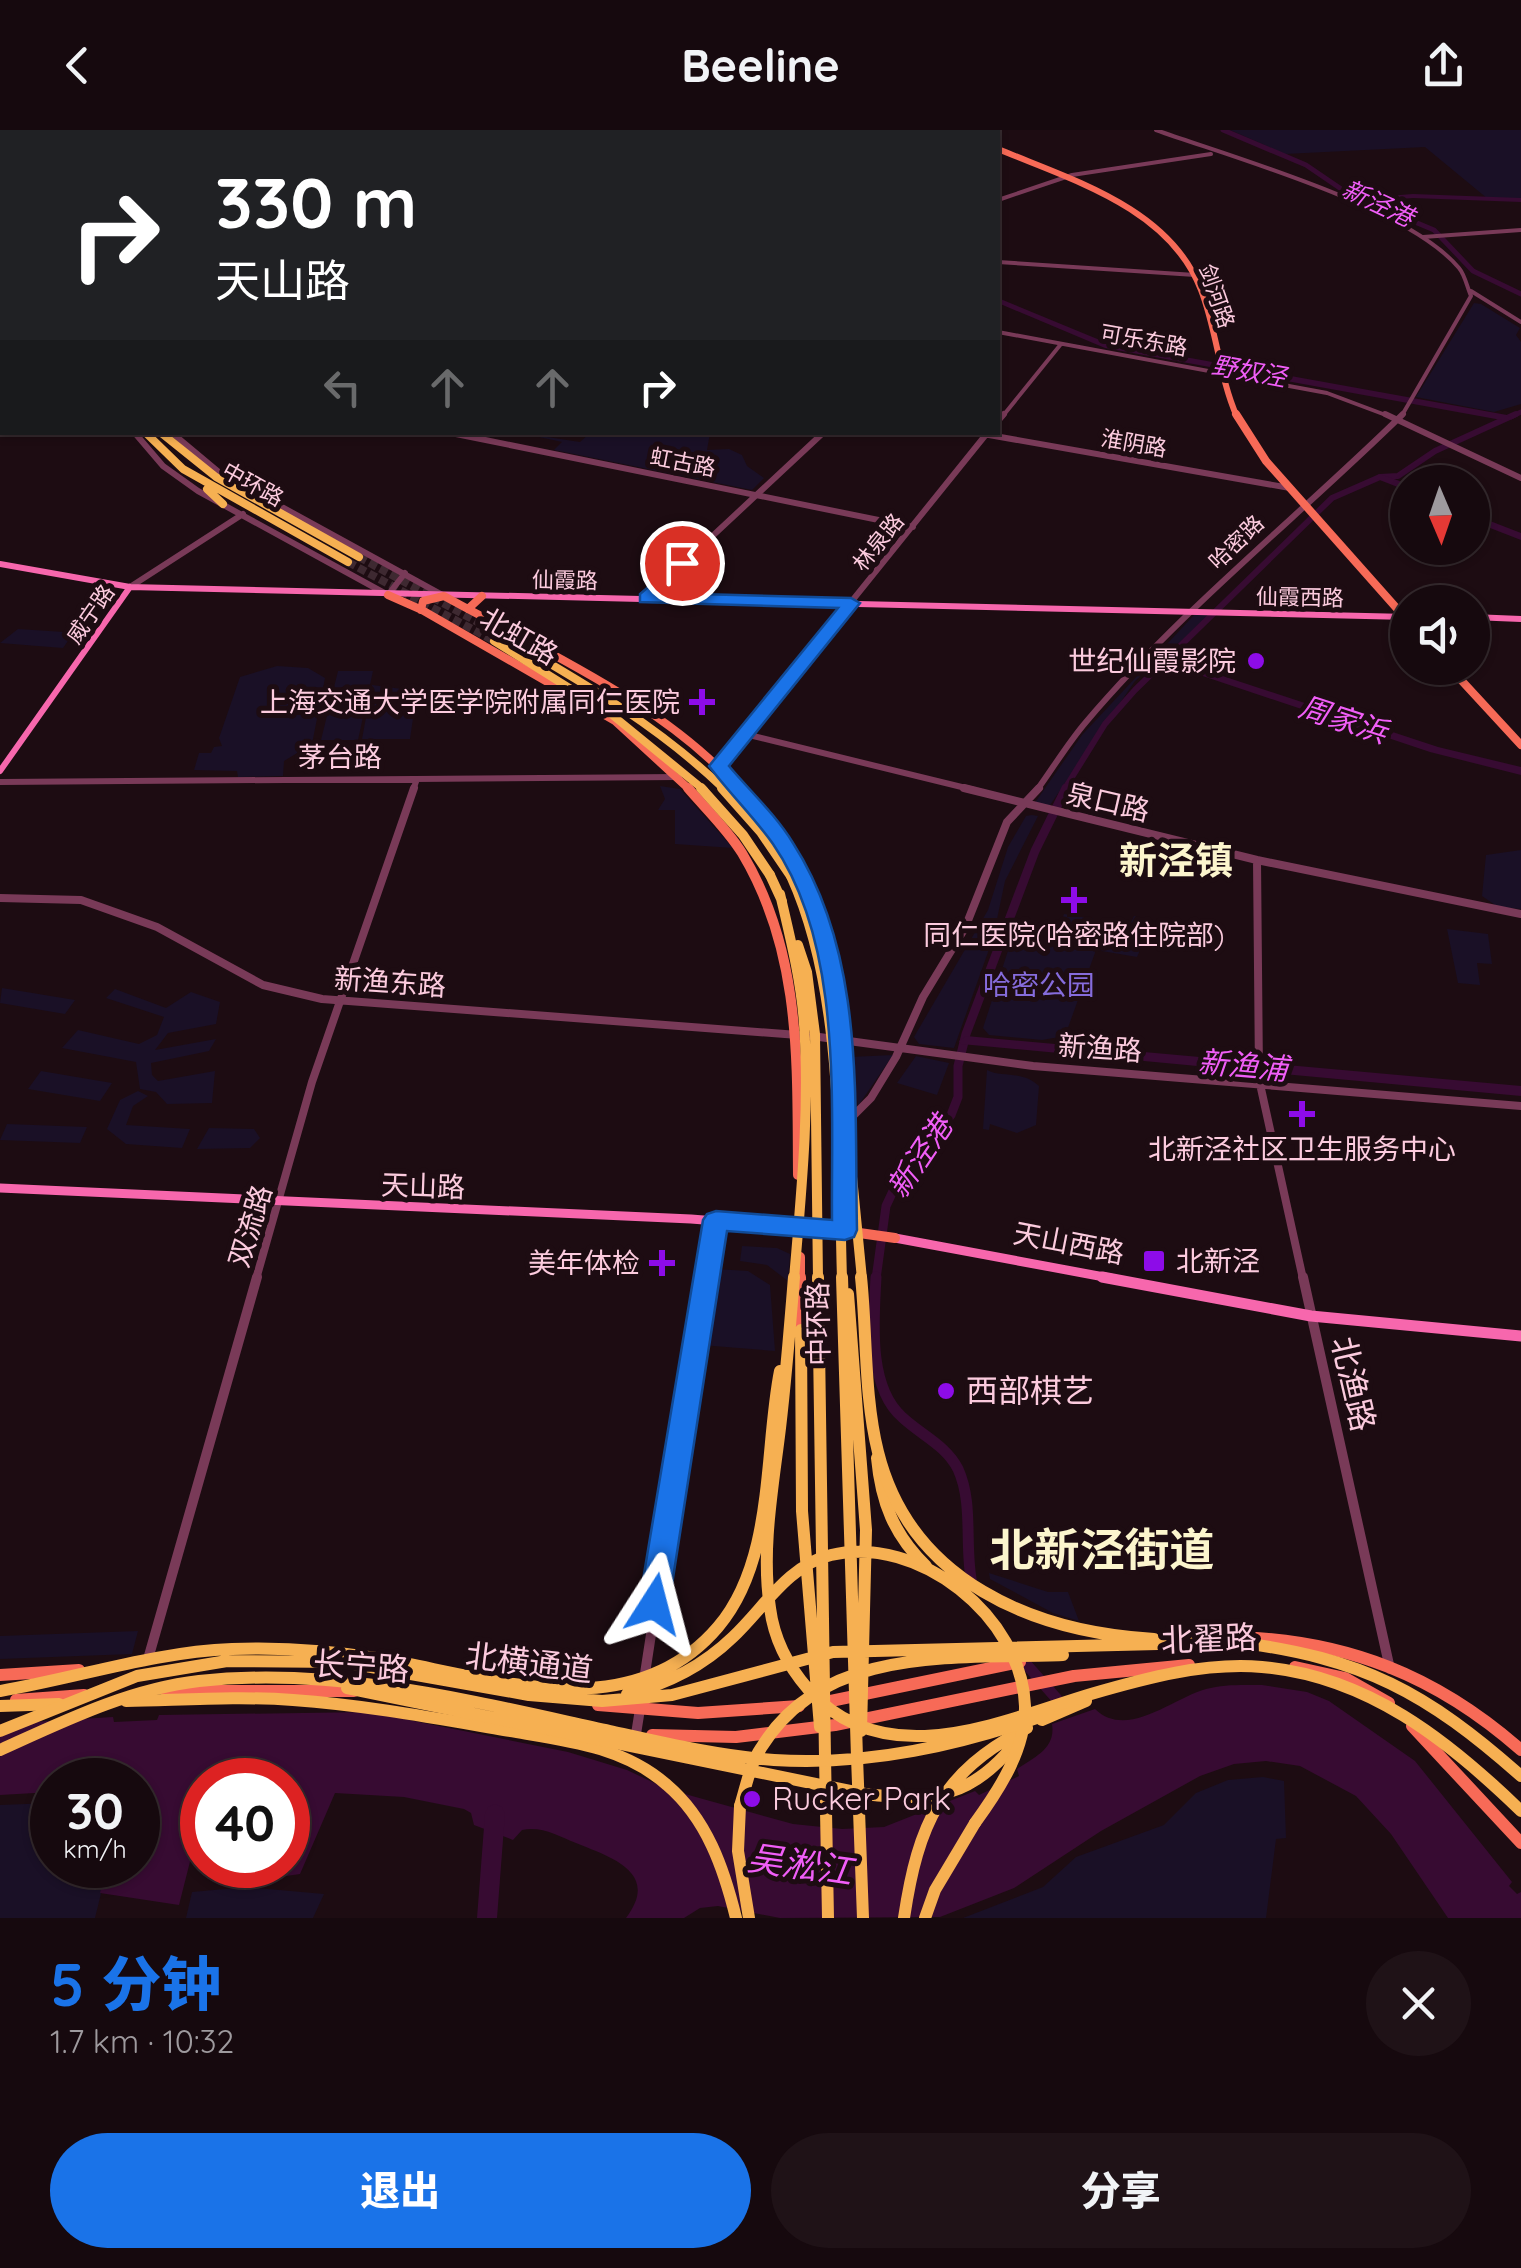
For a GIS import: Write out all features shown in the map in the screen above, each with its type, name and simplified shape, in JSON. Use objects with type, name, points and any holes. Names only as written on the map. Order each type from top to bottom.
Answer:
[{"type":"highway","name":"中环路","points":[[148,435],[183,469],[348,562]]},
{"type":"highway","name":"中环路","points":[[163,435],[192,461],[222,480],[360,557]]},
{"type":"highway","points":[[183,469],[223,504]]},
{"type":"highway","points":[[222,480],[286,508]]},
{"type":"highway","name":"中环路","points":[[828,1918],[815,1034],[807,972],[770,875],[752,844],[710,792],[618,714],[498,638],[630,710],[688,752],[737,801],[802,898],[822,976],[837,1110],[863,1918]]},
{"type":"highway","points":[[632,702],[688,752]]},
{"type":"highway","points":[[780,894],[795,957],[804,1023],[804,1144],[795,1333],[770,1542],[770,1610],[783,1652],[812,1698],[868,1729],[928,1737],[995,1725],[1119,1687],[1232,1666],[1313,1675],[1383,1700],[1420,1721],[1521,1810]]},
{"type":"highway","points":[[837,1110],[848,1146],[878,1475],[888,1519],[912,1553],[993,1624],[1016,1662],[1025,1704],[1006,1776],[950,1864],[925,1918]]},
{"type":"highway","points":[[846,1272],[866,1530],[864,1706],[857,1757]]},
{"type":"highway","points":[[342,1662],[566,1690],[628,1685],[674,1667],[719,1627],[744,1584],[753,1558],[770,1414],[795,1333]]},
{"type":"highway","points":[[795,1333],[802,1511],[816,1707],[825,1758]]},
{"type":"highway","points":[[875,1434],[888,1484],[921,1537],[957,1573],[999,1603],[1055,1627],[1103,1638],[1238,1642],[1316,1653],[1391,1678],[1438,1705],[1521,1776]]},
{"type":"highway","points":[[566,1699],[631,1693],[679,1678],[728,1642],[799,1570],[834,1554],[877,1553],[904,1559],[954,1588]]},
{"type":"highway","points":[[749,1918],[738,1850],[745,1782],[768,1736],[812,1690],[849,1672],[904,1660],[1026,1657],[1238,1642]]},
{"type":"highway","name":"北横通道","points":[[0,1731],[104,1686],[168,1668],[260,1659],[342,1662],[566,1699],[602,1701],[672,1695],[833,1652],[1238,1642]]},
{"type":"highway","points":[[0,1690],[165,1655],[227,1649],[344,1654],[481,1678]]},
{"type":"highway","name":"北横通道","points":[[0,1750],[139,1694],[224,1679],[296,1678],[372,1685],[714,1752],[795,1761],[940,1750],[1119,1687]]},
{"type":"highway","points":[[224,1679],[337,1686],[865,1794],[908,1798],[946,1796],[970,1788],[1004,1759],[1019,1738]]},
{"type":"highway","points":[[904,1918],[908,1889],[930,1823],[947,1788],[968,1764],[1044,1719],[1119,1687]]},
{"type":"highway","points":[[0,1703],[292,1700],[372,1708],[585,1744]]},
{"type":"highway","points":[[523,1724],[649,1771],[676,1793],[703,1825],[719,1861],[736,1918]]},
{"type":"main road","name":"剑河路","points":[[1000,150],[1118,199],[1176,246],[1195,275],[1242,428],[1390,600]]},
{"type":"main road","name":"仙霞路","points":[[0,564],[130,587],[1192,612]]},
{"type":"main road","name":"威宁路","points":[[0,771],[130,587]]},
{"type":"main road","name":"北虹路","points":[[388,595],[615,721],[624,733],[680,777],[742,850],[774,918],[789,972],[797,1035],[799,1227],[795,1333]]},
{"type":"main road","name":"北虹路","points":[[444,596],[632,702],[690,741],[762,812],[803,881],[829,953],[840,1039],[846,1272]]},
{"type":"main road","points":[[419,609],[423,600],[444,596]]},
{"type":"main road","points":[[468,609],[482,596]]},
{"type":"main road","name":"仙霞西路","points":[[1192,612],[1390,617]]},
{"type":"main road","points":[[1490,618],[1521,619]]},
{"type":"main road","points":[[1467,685],[1521,745]]},
{"type":"main road","name":"天山路","points":[[0,1188],[716,1220],[845,1230]]},
{"type":"main road","name":"天山西路","points":[[845,1230],[1312,1316],[1521,1336]]},
{"type":"main road","name":"北翟路","points":[[832,1701],[981,1672],[1054,1653],[1238,1637],[1282,1638],[1329,1645],[1392,1664],[1452,1693],[1521,1750]]},
{"type":"main road","name":"北翟路","points":[[835,1725],[1011,1692],[1074,1676],[1236,1660],[1335,1674],[1379,1694],[1521,1843]]},
{"type":"main road","name":"长宁路","points":[[0,1675],[146,1666],[388,1669],[639,1713],[736,1714],[832,1701]]},
{"type":"main road","name":"长宁路","points":[[0,1703],[141,1691],[381,1692],[636,1734],[736,1738],[835,1725]]},
{"type":"street","points":[[1156,130],[1304,182],[1395,220],[1423,236],[1456,267],[1471,291],[1519,318]]},
{"type":"street","points":[[1000,199],[1022,188],[1072,177],[1216,153]]},
{"type":"street","points":[[1423,236],[1521,230]]},
{"type":"street","points":[[1000,262],[1195,275]]},
{"type":"street","name":"哈密路","points":[[842,1128],[871,1098],[966,928],[1007,822],[1029,806],[1084,724],[1192,612],[1398,421],[1456,326],[1471,291]]},
{"type":"street","name":"可乐东路","points":[[1000,332],[1221,366],[1327,393],[1521,478]]},
{"type":"street","points":[[1000,420],[1062,343]]},
{"type":"street","name":"北虹路","points":[[136,435],[162,466],[388,595]]},
{"type":"street","name":"北虹路","points":[[175,435],[220,472],[444,596]]},
{"type":"street","name":"虹古路","points":[[461,435],[914,526]]},
{"type":"street","points":[[646,598],[821,435]]},
{"type":"street","name":"林泉路","points":[[719,766],[987,435]]},
{"type":"street","name":"淮阴路","points":[[994,435],[1290,488]]},
{"type":"street","name":"威宁路","points":[[130,587],[243,514]]},
{"type":"street","points":[[388,595],[404,573]]},
{"type":"street","name":"泉口路","points":[[745,734],[1257,860],[1521,914]]},
{"type":"street","name":"茅台路","points":[[0,782],[680,777]]},
{"type":"street","name":"双流路","points":[[141,1691],[207,1444],[281,1202],[312,1082],[417,779]]},
{"type":"street","name":"北渔路","points":[[1257,860],[1260,1079],[1392,1664]]},
{"type":"street","name":"新渔东路","points":[[0,898],[81,900],[156,927],[264,985],[339,1001],[797,1035]]},
{"type":"street","name":"新渔路","points":[[797,1035],[899,1044],[977,1059],[1260,1079],[1521,1106]]},
{"type":"street","points":[[636,1734],[716,1220]]},
{"type":"street","points":[[1379,1694],[1392,1664]]},
{"type":"green space","points":[[1230,130],[1521,130],[1521,200],[1488,199],[1425,147],[1285,154]]},
{"type":"green space","points":[[1474,303],[1520,328],[1516,335],[1521,342],[1521,404],[1494,412],[1416,397]]},
{"type":"green space","points":[[530,435],[580,442],[588,435],[710,435],[707,450],[729,449],[742,455],[747,466],[764,478],[752,490],[554,450],[562,442]]},
{"type":"green space","points":[[1195,614],[1211,615],[1135,681],[1048,808],[1034,804],[1082,735]]},
{"type":"green space","points":[[18,629],[64,632],[70,638],[63,648],[0,643]]},
{"type":"green space","points":[[277,666],[308,668],[325,678],[312,744],[284,761],[283,776],[238,777],[237,771],[194,770],[199,753],[211,753],[214,747],[222,746],[219,738],[240,677]]},
{"type":"green space","points":[[338,671],[373,671],[358,740],[321,740]]},
{"type":"green space","points":[[372,685],[417,691],[410,739],[362,739]]},
{"type":"green space","points":[[660,786],[680,789],[733,848],[675,844],[675,810],[658,810],[665,799]]},
{"type":"green space","points":[[1026,816],[1038,816],[1005,881],[993,938],[954,1048],[919,1044],[914,1037],[988,910],[1008,847]]},
{"type":"green space","points":[[1521,850],[1521,909],[1498,907],[1482,896],[1486,855]]},
{"type":"green space","name":"哈密公园","points":[[1064,914],[1130,925],[1134,916],[1152,922],[1137,957],[1096,950],[1065,1036],[1042,1040],[989,1035],[983,1028],[1015,929],[1056,938]]},
{"type":"green space","points":[[1447,929],[1488,934],[1492,964],[1477,963],[1480,985],[1458,983]]},
{"type":"green space","points":[[2,988],[75,1000],[65,1014],[0,1003]]},
{"type":"green space","points":[[115,989],[166,1008],[191,992],[220,1002],[216,1024],[168,1033],[155,1050],[216,1039],[209,1051],[151,1063],[152,1075],[158,1081],[215,1071],[212,1103],[167,1104],[156,1092],[140,1089],[136,1062],[62,1048],[78,1030],[139,1044],[157,1035],[164,1017],[106,998]]},
{"type":"green space","points":[[893,1055],[858,1106],[850,1057]]},
{"type":"green space","points":[[916,1056],[949,1063],[937,1095],[897,1083]]},
{"type":"green space","points":[[987,1070],[1026,1078],[1039,1086],[1036,1125],[1017,1133],[990,1124],[989,1130],[983,1129]]},
{"type":"green space","points":[[41,1071],[112,1083],[100,1101],[28,1089]]},
{"type":"green space","points":[[138,1091],[148,1096],[133,1106],[126,1125],[190,1129],[182,1148],[126,1144],[107,1129],[120,1100]]},
{"type":"green space","points":[[7,1124],[87,1127],[80,1143],[0,1140]]},
{"type":"green space","points":[[209,1128],[254,1129],[260,1138],[250,1148],[197,1149]]},
{"type":"green space","points":[[742,1246],[777,1248],[790,1254],[788,1281],[767,1265],[740,1261]]},
{"type":"green space","points":[[715,1269],[748,1271],[770,1285],[775,1351],[701,1345]]},
{"type":"green space","points":[[989,1573],[1048,1592],[1068,1592],[1079,1621],[1053,1613],[990,1579]]},
{"type":"green space","points":[[138,1631],[132,1654],[0,1659],[0,1636]]},
{"type":"green space","points":[[1263,1777],[1284,1781],[1286,1838],[1276,1839],[1266,1918],[963,1918],[1043,1887],[1076,1857],[1164,1825],[1196,1793],[1228,1780]]},
{"type":"green space","points":[[30,1804],[30,1888],[102,1888],[95,1918],[0,1918],[0,1805]]},
{"type":"green space","points":[[258,1888],[324,1894],[313,1918],[186,1918],[192,1892]]},
{"type":"water","name":"吴淞江","points":[[1262,1685],[1307,1692],[1329,1701],[1415,1761],[1512,1882],[1509,1886],[1517,1894],[1521,1892],[1521,1918],[1448,1918],[1391,1834],[1356,1796],[1300,1766],[1266,1761],[1234,1764],[1200,1776],[1101,1831],[1014,1888],[940,1917],[780,1918],[718,1906],[700,1908],[684,1918],[626,1918],[638,1889],[635,1878],[616,1861],[536,1829],[522,1830],[513,1840],[474,1825],[471,1813],[464,1809],[404,1797],[335,1793],[310,1851],[310,1758],[180,1758],[180,1888],[183,1888],[179,1905],[100,1893],[101,1888],[160,1888],[160,1758],[30,1758],[30,1793],[0,1795],[0,1724],[113,1717],[114,1722],[157,1720],[159,1715],[369,1712],[568,1752],[627,1770],[667,1789],[793,1824],[842,1829],[884,1827],[975,1791],[979,1795],[1019,1776],[1017,1769],[1047,1746],[1052,1724],[1095,1709],[1108,1717],[1135,1719],[1206,1689]]},
{"type":"waterway","name":"新泾港","points":[[1223,130],[1306,165],[1350,195],[1434,230],[1473,271],[1521,294]]},
{"type":"waterway","points":[[1361,200],[1413,196],[1521,200]]},
{"type":"waterway","name":"野奴泾","points":[[1000,301],[1105,345],[1507,418]]},
{"type":"waterway","name":"新泾港","points":[[1511,417],[1521,412]]},
{"type":"waterway","name":"新泾港","points":[[1064,790],[1105,724],[1135,690],[1332,498],[1380,477],[1398,476],[1435,451],[1516,414]]},
{"type":"waterway","points":[[1380,477],[1390,481]]},
{"type":"waterway","points":[[1490,524],[1521,537]]},
{"type":"waterway","name":"周家浜","points":[[1168,661],[1434,750],[1521,771]]},
{"type":"waterway","name":"新泾港","points":[[876,1279],[886,1206],[894,1189],[951,1115],[958,1097],[958,1066],[966,1034],[1035,851],[1066,788]]},
{"type":"waterway","name":"新渔浦","points":[[966,1041],[1521,1091]]},
{"type":"waterway","name":"新泾港","points":[[876,1277],[875,1351],[883,1388],[902,1417],[940,1447],[958,1469],[966,1497],[972,1584]]},
{"type":"waterway","name":"新泾港","points":[[1018,1655],[1064,1707]]},
{"type":"waterway","points":[[487,1918],[495,1814]]},
{"type":"tunnel","points":[[359,557],[503,636]]},
{"type":"tunnel","points":[[348,562],[494,641]]},
{"type":"place","name":"世纪仙霞影院","points":[[1256,661]]},
{"type":"place","name":"上海交通大学医学院附属同仁医院","points":[[702,702]]},
{"type":"place","name":"同仁医院(哈密路住院部)","points":[[1074,900]]},
{"type":"place","name":"北新泾社区卫生服务中心","points":[[1302,1114]]},
{"type":"place","name":"北新泾","points":[[1154,1261]]},
{"type":"place","name":"美年体检","points":[[662,1263]]},
{"type":"place","name":"西部棋艺","points":[[946,1391]]},
{"type":"place","name":"Rucker Park","points":[[752,1799]]},
{"type":"district","name":"新泾镇","points":[[1176,861]]},
{"type":"district","name":"北新泾街道","points":[[1102,1550]]},
{"type":"route","points":[[654,1604],[716,1220],[845,1230],[842,1082],[836,991],[829,953],[820,921],[784,844],[762,812],[719,766],[851,603],[646,598],[682,563]]}]
